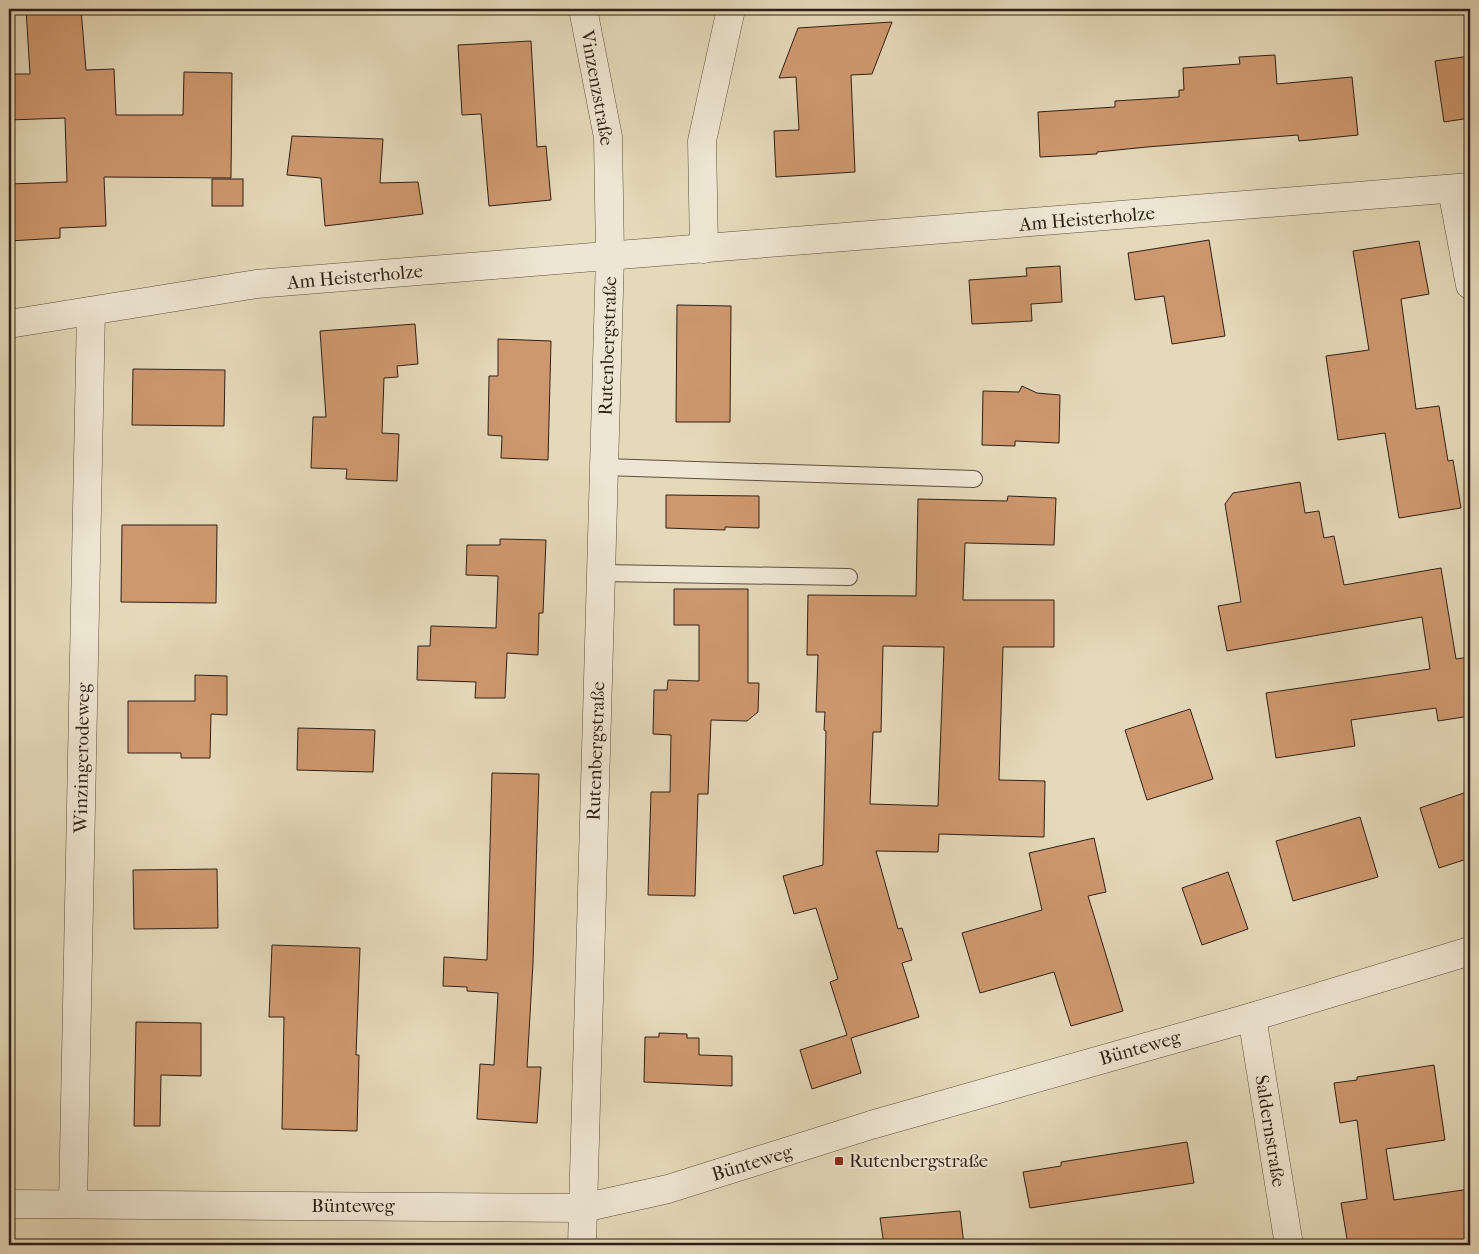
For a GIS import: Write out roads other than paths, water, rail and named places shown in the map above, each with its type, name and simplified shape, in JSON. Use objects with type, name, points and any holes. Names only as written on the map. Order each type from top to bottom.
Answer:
[{"type":"street","name":"Vinzenzstraße","points":[[584,9],[608,136],[610,256]]},
{"type":"street","points":[[704,249],[702,141],[731,9]]},
{"type":"street","name":"Am Heisterholze","points":[[9,324],[256,284],[1461,188]]},
{"type":"street","points":[[1461,188],[1470,285]]},
{"type":"street","name":"Rutenbergstraße","points":[[582,1245],[610,256]]},
{"type":"street","name":"Winzingerodeweg","points":[[72,1204],[91,311]]},
{"type":"street","name":"Bünteweg","points":[[9,1204],[583,1208],[668,1189],[871,1125],[1252,1017],[1470,950]]},
{"type":"street","name":"Saldernstraße","points":[[1252,1017],[1289,1245]]},
{"type":"lane","points":[[604,467],[974,479]]},
{"type":"lane","points":[[601,573],[849,577]]},
{"type":"place","name":"Rutenbergstraße","points":[[839,1161]]}]
